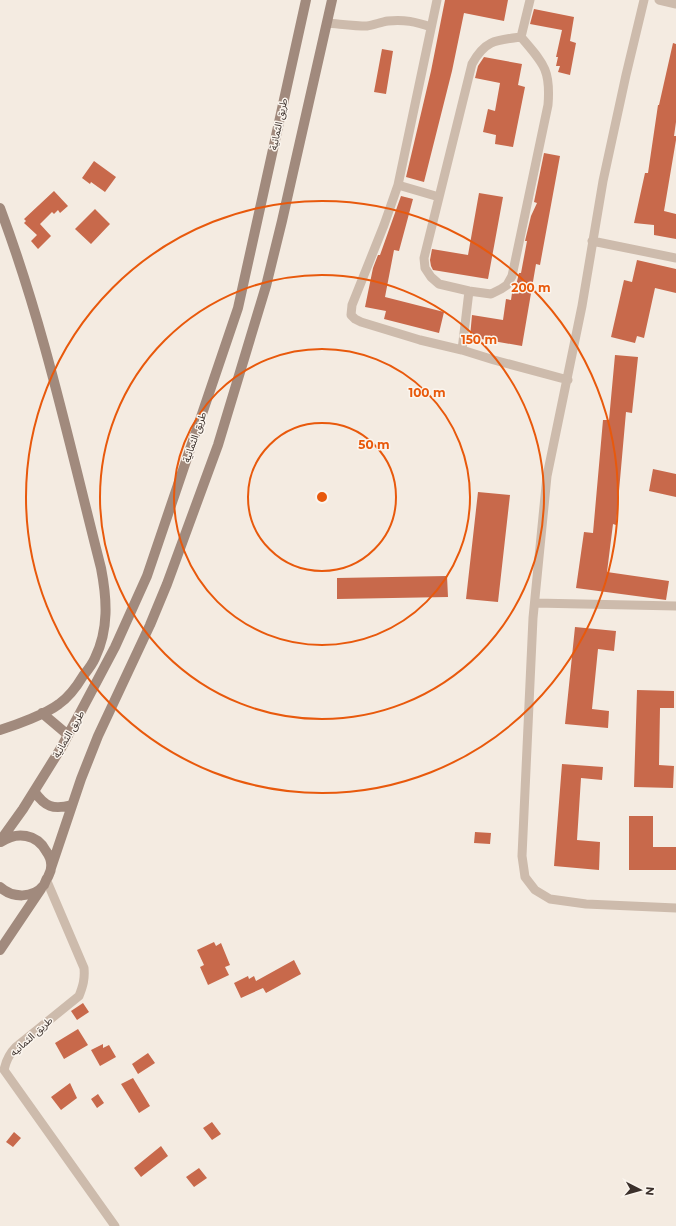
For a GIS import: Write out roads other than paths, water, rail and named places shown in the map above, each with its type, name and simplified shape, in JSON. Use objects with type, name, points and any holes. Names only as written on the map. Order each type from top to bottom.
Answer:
[{"type":"street","name":"طريق الثمانية","points":[[0,842],[23,809],[68,735],[115,647],[147,576],[238,308],[306,0]]},
{"type":"street","points":[[0,950],[45,882],[81,779],[98,736],[150,625],[167,584],[218,445],[268,279],[332,0]]},
{"type":"street","points":[[437,0],[430,27],[398,185],[384,225],[352,305],[351,315],[355,319],[420,340],[462,350],[568,380]]},
{"type":"street","points":[[521,37],[530,0]]},
{"type":"street","points":[[644,0],[606,166],[568,380],[547,476],[533,618],[522,856],[525,877],[535,890],[550,899],[586,904],[676,908]]},
{"type":"street","points":[[659,0],[676,4]]},
{"type":"street","points":[[327,23],[359,26],[388,21],[407,20],[430,27]]},
{"type":"street","points":[[521,37],[544,65],[548,77],[549,90],[548,105],[512,276],[508,285],[491,294],[469,291],[439,284],[431,278],[425,268],[424,258],[472,64],[477,54],[486,45],[500,39],[521,37]]},
{"type":"street","points":[[398,185],[439,197]]},
{"type":"street","points":[[0,208],[48,358],[106,591],[105,624],[95,658],[78,684],[61,703],[50,710],[0,730]]},
{"type":"street","points":[[592,240],[676,258]]},
{"type":"street","points":[[462,350],[469,291]]},
{"type":"street","points":[[535,603],[676,606]]},
{"type":"street","points":[[42,713],[68,735]]},
{"type":"street","points":[[34,791],[40,800],[50,807],[61,808],[72,805]]},
{"type":"street","points":[[0,842],[18,835],[31,837],[42,844],[49,856],[51,868]]},
{"type":"street","points":[[0,888],[15,896],[27,895],[36,892],[45,882]]},
{"type":"street","name":"طريق الثمانيه","points":[[45,882],[84,968],[84,985],[79,996],[10,1053],[4,1070],[115,1226]]}]
